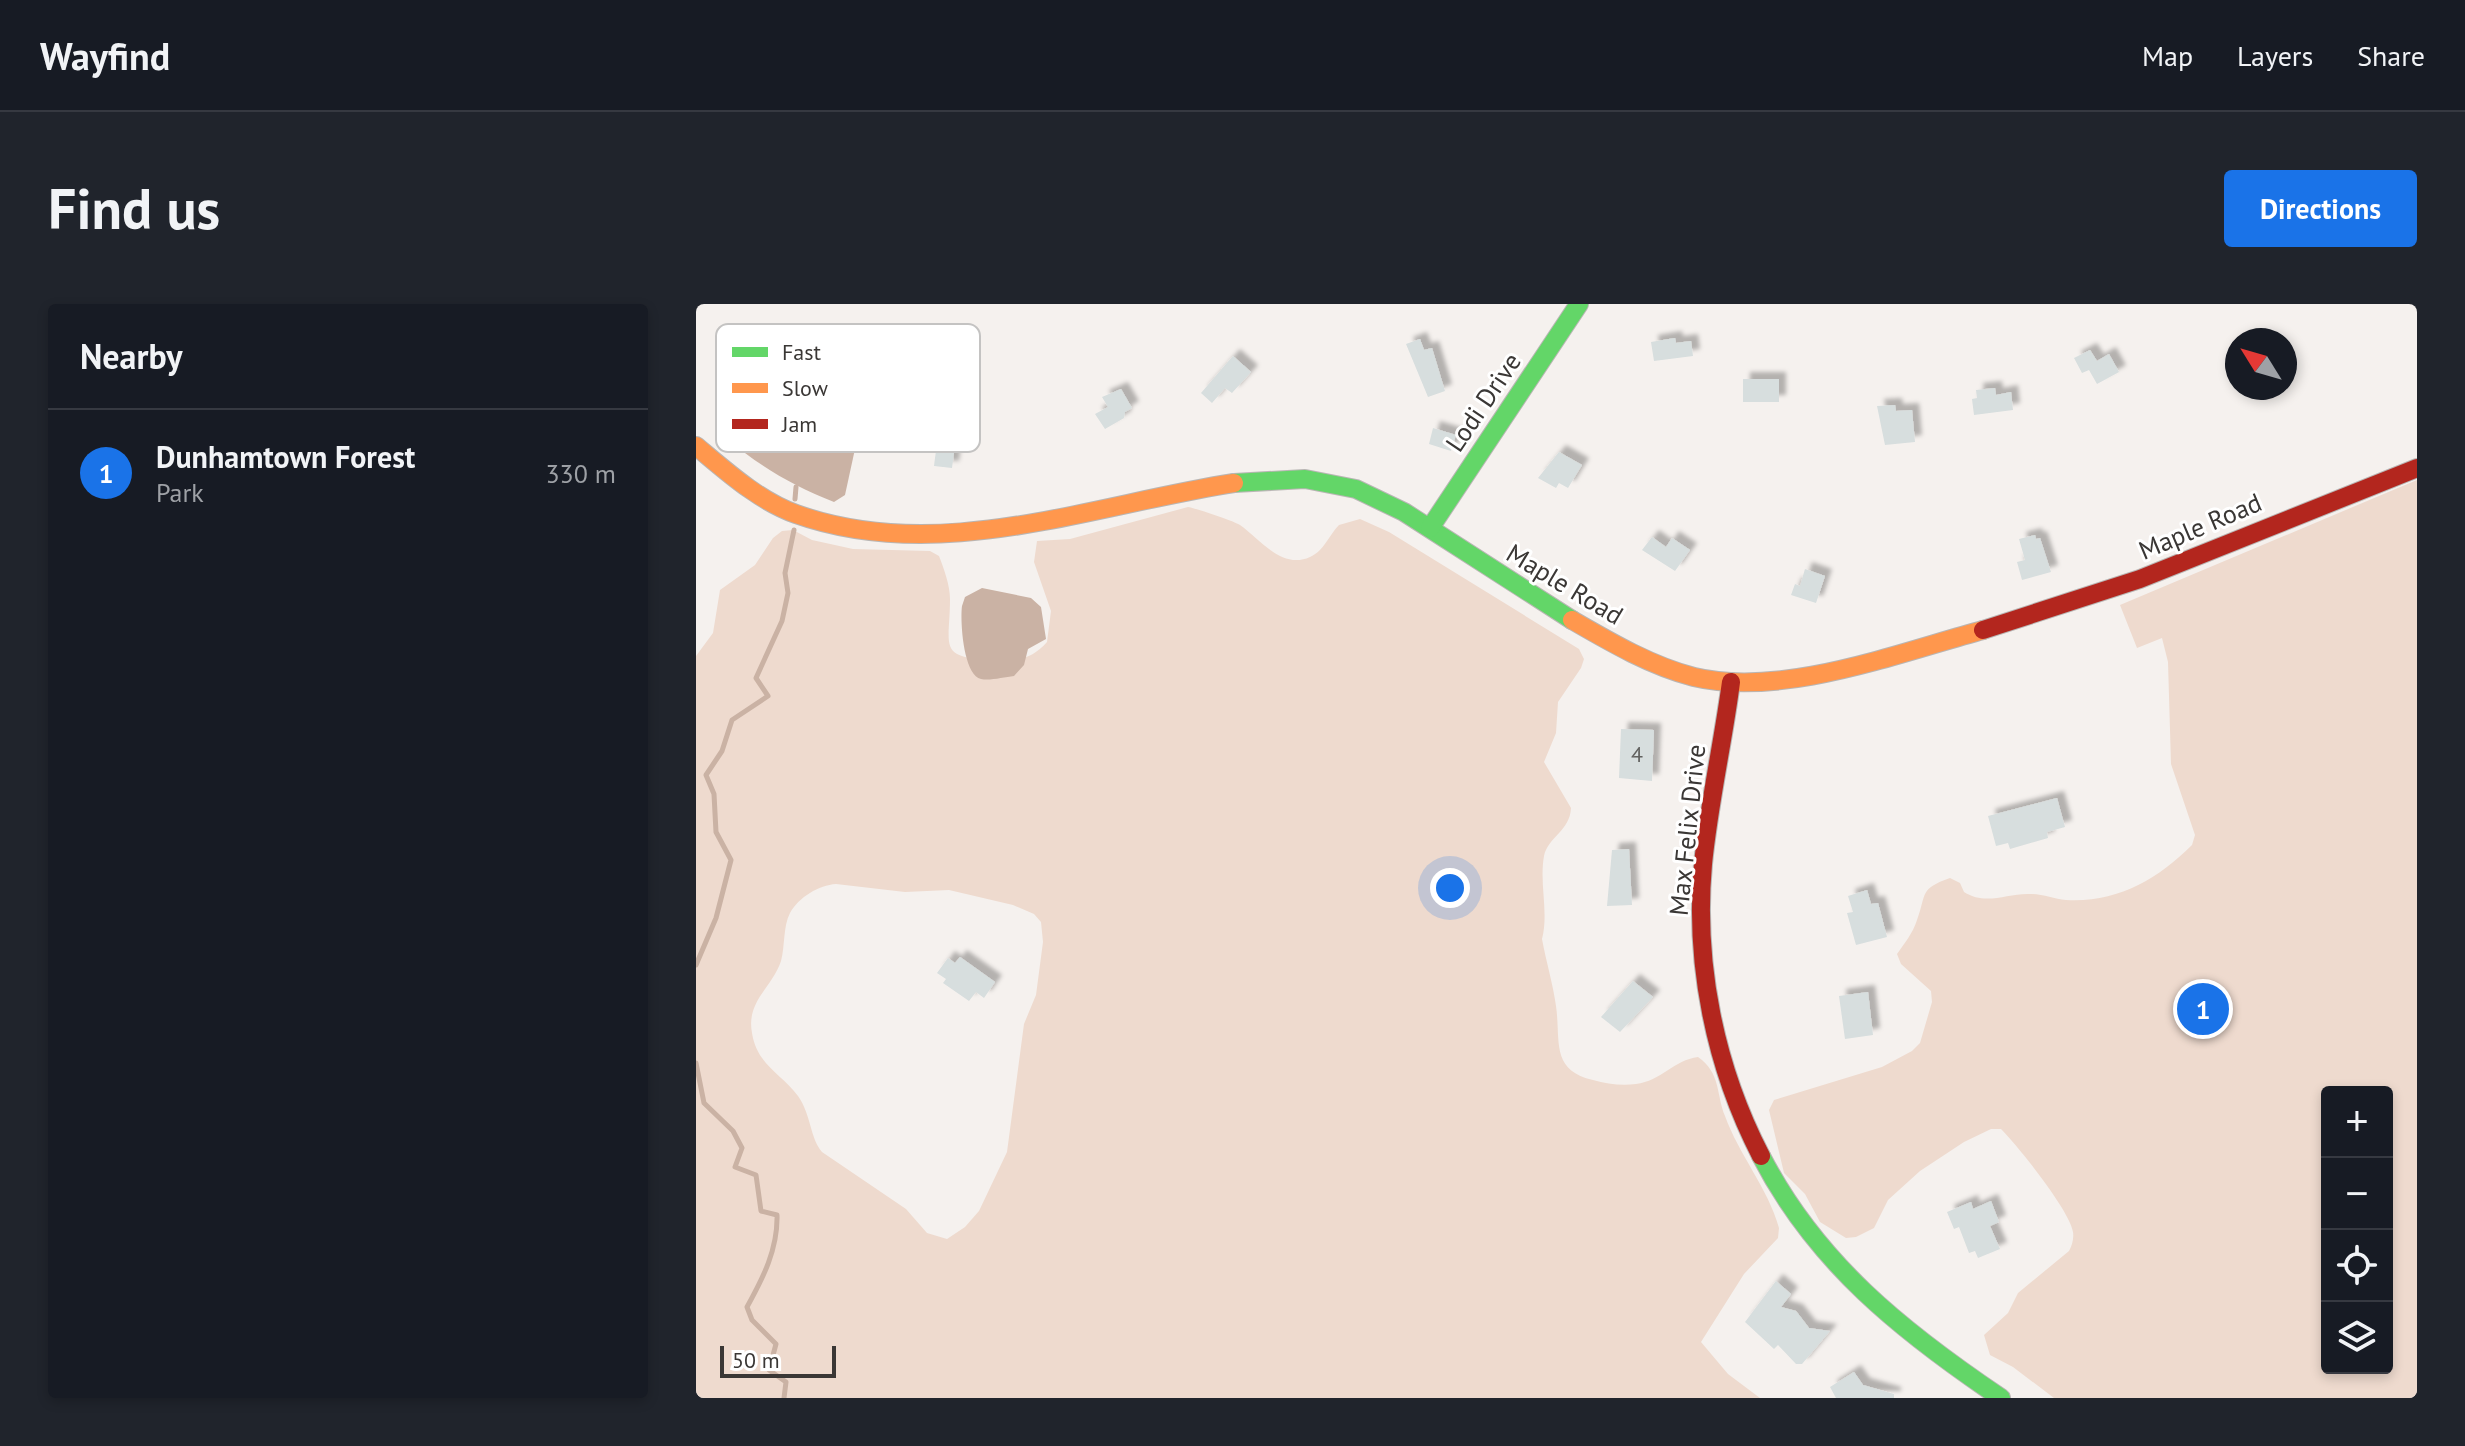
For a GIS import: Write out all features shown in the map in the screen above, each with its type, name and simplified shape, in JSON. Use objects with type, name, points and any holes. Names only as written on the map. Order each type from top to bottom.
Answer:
[{"type":"street","name":"Lodi Drive","points":[[1430,528],[1579,304]]},
{"type":"street","name":"Maple Road","points":[[696,446],[733,477],[797,515],[857,530],[917,534],[1017,524],[1202,488],[1299,479],[1324,480],[1373,495],[1430,528],[1492,572],[1610,642],[1660,666],[1697,678],[1731,682],[1784,679],[1840,668],[2095,596],[2417,468]]},
{"type":"street","name":"Max Felix Drive","points":[[1731,682],[1703,875],[1701,923],[1711,1009],[1733,1095],[1768,1171],[1793,1210],[1847,1278],[1918,1340],[2001,1398]]},
{"type":"shaded area","points":[[854,452],[845,495],[834,502],[766,468],[745,453]]},
{"type":"shaded area","points":[[2417,480],[2417,1398],[2054,1398],[2013,1367],[1990,1355],[1984,1335],[2008,1313],[2018,1293],[2069,1251],[2073,1237],[2063,1209],[2001,1129],[1991,1129],[1964,1142],[1920,1171],[1888,1200],[1874,1228],[1856,1237],[1846,1238],[1820,1222],[1805,1194],[1784,1173],[1769,1110],[1774,1100],[1882,1067],[1912,1051],[1920,1043],[1932,1002],[1931,991],[1901,964],[1897,954],[1913,929],[1926,893],[1933,885],[1950,878],[1960,883],[1964,892],[1980,898],[2030,894],[2066,900],[2102,898],[2150,879],[2192,845],[2195,835],[2171,764],[2168,662],[2162,638],[2137,648],[2120,605]]},
{"type":"shaded area","points":[[1188,507],[1236,523],[1272,551],[1300,560],[1319,551],[1339,525],[1360,519],[1389,532],[1579,649],[1584,659],[1558,702],[1556,733],[1544,762],[1571,808],[1567,823],[1546,849],[1543,866],[1545,919],[1542,939],[1555,998],[1560,1052],[1570,1069],[1579,1075],[1614,1084],[1645,1082],[1698,1057],[1711,1070],[1731,1130],[1768,1199],[1779,1228],[1778,1238],[1744,1274],[1701,1342],[1728,1374],[1760,1398],[696,1398],[696,656],[713,633],[720,590],[755,565],[773,538],[782,531],[793,530],[812,540],[853,549],[930,551],[939,556],[948,583],[949,639],[955,653],[977,659],[1018,659],[1036,652],[1047,642],[1051,611],[1034,562],[1037,541],[1070,539]],"holes":[[[836,884],[905,892],[949,890],[1013,905],[1034,914],[1041,922],[1043,942],[1036,995],[1024,1024],[1007,1152],[979,1211],[965,1227],[947,1239],[927,1233],[906,1209],[822,1152],[798,1096],[764,1061],[752,1033],[751,1022],[756,1003],[781,961],[788,918],[804,897],[816,889]]]},
{"type":"shaded area","points":[[982,588],[1031,598],[1041,607],[1046,639],[1028,649],[1024,665],[1014,676],[981,679],[970,668],[962,634],[962,606],[965,597]]},
{"type":"building","points":[[1675,338],[1676,343],[1691,341],[1693,356],[1654,361],[1651,342]]},
{"type":"building","points":[[1420,339],[1424,350],[1432,348],[1445,391],[1428,397],[1406,344]]},
{"type":"building","points":[[2090,350],[2097,361],[2109,354],[2119,372],[2097,384],[2089,370],[2082,373],[2074,358]]},
{"type":"building","points":[[1233,356],[1251,372],[1232,393],[1225,388],[1212,403],[1201,393]]},
{"type":"building","points":[[1743,379],[1779,379],[1779,402],[1743,402]]},
{"type":"building","points":[[1995,388],[1996,395],[2011,392],[2013,410],[1974,415],[1972,399],[1977,398],[1976,390]]},
{"type":"building","points":[[1121,389],[1132,408],[1125,412],[1124,418],[1105,429],[1095,414],[1108,407],[1102,397]]},
{"type":"building","points":[[1895,405],[1896,411],[1912,410],[1915,442],[1885,445],[1877,406]]},
{"type":"building","points":[[1433,428],[1456,435],[1451,451],[1429,444]]},
{"type":"building","points":[[936,452],[954,452],[952,468],[934,466]]},
{"type":"building","points":[[1559,452],[1582,465],[1568,488],[1559,483],[1556,488],[1538,478]]},
{"type":"building","points":[[2035,535],[2036,539],[2040,538],[2051,572],[2022,580],[2017,562],[2025,560],[2019,539]]},
{"type":"building","points":[[1652,537],[1666,547],[1672,538],[1690,550],[1675,571],[1642,550]]},
{"type":"building","points":[[1805,569],[1825,576],[1816,603],[1791,595],[1795,584],[1800,586]]},
{"type":"building","points":[[1621,729],[1654,730],[1652,781],[1619,778]]},
{"type":"building","points":[[2057,798],[2065,827],[2047,832],[2048,838],[2010,849],[2008,843],[1996,846],[1988,816]]},
{"type":"building","points":[[1629,849],[1632,905],[1607,906],[1612,850]]},
{"type":"building","points":[[1867,890],[1871,904],[1878,903],[1887,937],[1856,945],[1847,913],[1853,912],[1848,896]]},
{"type":"building","points":[[960,957],[995,982],[984,998],[976,992],[969,1001],[943,983],[946,979],[937,973],[948,958],[955,963]]},
{"type":"building","points":[[1633,981],[1653,997],[1620,1032],[1601,1017]]},
{"type":"building","points":[[1868,992],[1873,1035],[1845,1039],[1839,996]]},
{"type":"building","points":[[1991,1201],[1999,1222],[1990,1226],[2000,1249],[1978,1258],[1975,1251],[1969,1253],[1959,1227],[1954,1229],[1947,1212],[1971,1202],[1973,1209]]},
{"type":"building","points":[[1776,1281],[1791,1294],[1781,1307],[1796,1311],[1809,1328],[1830,1331],[1802,1364],[1796,1364],[1778,1345],[1774,1349],[1745,1322]]},
{"type":"building","points":[[1854,1372],[1863,1385],[1894,1394],[1894,1398],[1836,1398],[1830,1387]]},
{"type":"waterway","points":[[795,499],[796,487]]},
{"type":"waterway","points":[[696,965],[716,918],[731,860],[716,832],[714,794],[706,775],[722,751],[732,720],[768,696],[756,678],[782,621],[788,593],[785,573],[794,530]]},
{"type":"waterway","points":[[696,1063],[704,1103],[733,1131],[742,1148],[735,1167],[756,1175],[761,1211],[777,1215],[772,1251],[747,1307],[752,1320],[776,1344],[769,1370],[786,1382],[784,1398]]},
{"type":"traffic: fast","points":[[1430,528],[1579,304]]},
{"type":"traffic: fast","points":[[1234,483],[1305,479],[1356,489],[1404,512],[1572,620]]},
{"type":"traffic: fast","points":[[1761,1156],[1808,1230],[1835,1262],[1896,1321],[2001,1398]]},
{"type":"traffic: slow","points":[[696,446],[743,484],[796,514],[850,528],[905,534],[1015,526],[1234,483]]},
{"type":"traffic: slow","points":[[1572,620],[1662,667],[1694,677],[1728,682],[1764,682],[1840,670],[1983,630]]},
{"type":"traffic: jam","points":[[1983,630],[2140,579],[2417,468]]},
{"type":"traffic: jam","points":[[1731,682],[1703,864],[1702,939],[1705,977],[1720,1051],[1731,1087],[1761,1156]]},
{"type":"place","name":"Dunhamtown Forest","points":[[2203,1009]]}]
